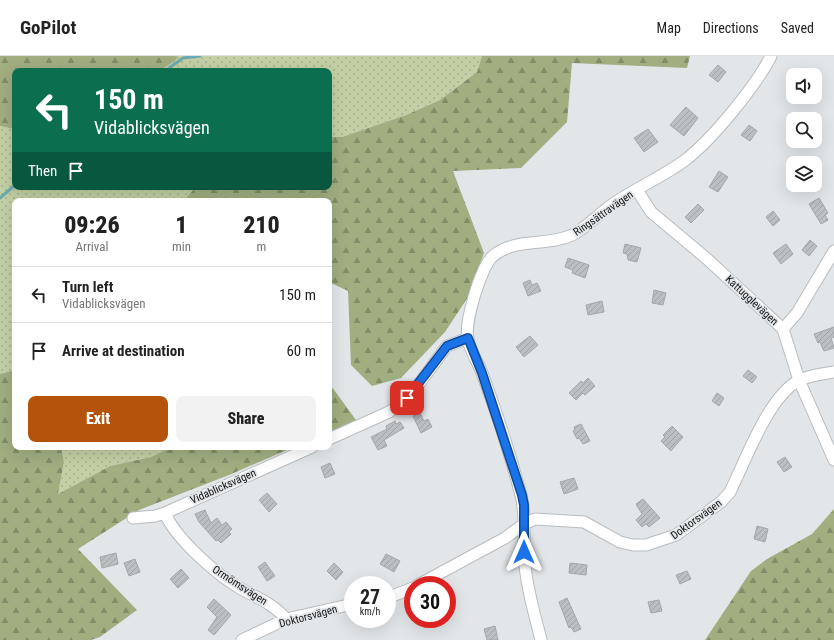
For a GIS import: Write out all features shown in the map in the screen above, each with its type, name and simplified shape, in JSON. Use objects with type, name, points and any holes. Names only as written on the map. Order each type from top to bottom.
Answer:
[{"type":"street","name":"Ringsättravägen","points":[[541,640],[526,578],[523,540],[524,505],[482,373],[468,338],[470,315],[488,262],[492,257],[511,246],[558,240],[571,235],[607,207],[672,169],[699,148],[760,75],[771,56]]},
{"type":"street","name":"Kattugglevägen","points":[[637,190],[651,212],[706,258],[783,328],[799,380],[834,460]]},
{"type":"street","points":[[783,328],[797,313],[834,251]]},
{"type":"street","points":[[332,438],[389,412],[399,405],[419,384],[447,346],[468,338]]},
{"type":"street","name":"Doktorsvägen","points":[[435,576],[505,538],[524,524],[535,519],[584,522],[620,542],[633,545],[656,543],[676,535],[721,502],[730,492],[772,408],[787,388],[799,380],[834,372]]},
{"type":"street","name":"Vidablicksvägen","points":[[133,518],[155,516],[165,513],[305,450]]},
{"type":"street","name":"Ormömsvägen","points":[[165,513],[168,521],[182,538],[210,565],[238,586],[278,610],[286,620]]},
{"type":"street","name":"Doktorsvägen","points":[[242,640],[286,620],[344,606]]},
{"type":"green space","points":[[0,56],[178,56],[175,61],[164,68],[12,68],[12,129],[0,126]]},
{"type":"green space","points":[[178,56],[482,56],[477,72],[440,100],[406,115],[342,137],[332,137],[332,68],[164,68],[175,61]]},
{"type":"green space","points":[[482,56],[690,56],[687,68],[572,63],[567,122],[521,168],[453,171],[484,253],[468,297],[445,332],[401,378],[372,386],[351,365],[348,291],[332,283],[332,198],[186,198],[193,190],[332,190],[332,137],[342,137],[406,115],[440,100],[477,72]]},
{"type":"green space","points":[[0,126],[12,129],[12,190],[193,190],[186,198],[12,198],[12,371],[0,374]]},
{"type":"green space","points":[[12,371],[12,450],[62,450],[64,462],[58,494],[110,466],[151,457],[166,450],[287,450],[229,475],[139,510],[78,549],[137,610],[100,637],[91,640],[0,640],[0,374]]},
{"type":"green space","points":[[332,387],[356,420],[332,431]]},
{"type":"green space","points":[[62,450],[166,450],[151,457],[110,466],[58,494],[64,462]]},
{"type":"green space","points":[[834,509],[834,640],[705,640],[751,571],[767,559],[812,534]]},
{"type":"building","points":[[718,65],[726,72],[718,82],[709,75]]},
{"type":"building","points":[[686,107],[698,118],[684,136],[670,125]]},
{"type":"building","points":[[749,125],[757,131],[750,141],[741,135]]},
{"type":"building","points":[[648,129],[658,142],[644,152],[634,138]]},
{"type":"building","points":[[719,171],[728,177],[718,192],[709,187]]},
{"type":"building","points":[[819,198],[828,213],[825,215],[828,220],[821,224],[809,204]]},
{"type":"building","points":[[698,204],[704,210],[691,223],[685,217]]},
{"type":"building","points":[[773,211],[780,220],[773,226],[766,217]]},
{"type":"building","points":[[810,240],[817,246],[809,256],[802,250]]},
{"type":"building","points":[[625,244],[641,248],[637,262],[628,260],[627,254],[623,253]]},
{"type":"building","points":[[786,244],[793,254],[781,264],[773,253]]},
{"type":"building","points":[[568,258],[589,265],[585,278],[572,273],[573,270],[565,267]]},
{"type":"building","points":[[530,280],[532,285],[537,283],[541,291],[528,296],[523,283]]},
{"type":"building","points":[[654,290],[666,293],[663,305],[652,303]]},
{"type":"building","points":[[602,301],[604,312],[588,315],[586,305]]},
{"type":"building","points":[[834,327],[834,337],[831,338],[834,348],[824,351],[814,334]]},
{"type":"building","points":[[530,336],[538,345],[524,357],[516,347]]},
{"type":"building","points":[[748,370],[757,377],[752,383],[743,376]]},
{"type":"building","points":[[588,378],[595,386],[585,395],[583,393],[576,400],[569,393],[581,381],[583,383]]},
{"type":"building","points":[[717,393],[724,398],[719,406],[712,401]]},
{"type":"building","points":[[420,413],[424,421],[428,419],[432,427],[421,433],[413,416]]},
{"type":"building","points":[[395,421],[396,424],[400,422],[404,428],[384,440],[387,446],[378,450],[371,437],[387,429],[386,426]]},
{"type":"building","points":[[581,424],[590,441],[583,444],[579,438],[577,439],[573,431],[575,430],[574,427]]},
{"type":"building","points":[[672,426],[683,437],[671,451],[661,441],[665,437],[663,435]]},
{"type":"building","points":[[785,457],[792,467],[784,472],[777,462]]},
{"type":"building","points":[[330,463],[335,474],[325,478],[321,467]]},
{"type":"building","points":[[574,478],[578,489],[564,494],[560,482]]},
{"type":"building","points":[[267,493],[277,504],[269,512],[259,500]]},
{"type":"building","points":[[643,499],[660,518],[649,527],[646,524],[642,527],[636,520],[642,514],[636,504]]},
{"type":"building","points":[[205,510],[211,523],[217,518],[222,525],[226,522],[232,529],[229,532],[231,534],[221,543],[218,540],[216,541],[199,522],[195,514]]},
{"type":"building","points":[[757,526],[768,529],[765,542],[754,539]]},
{"type":"building","points":[[116,553],[118,564],[102,568],[100,557]]},
{"type":"building","points":[[386,554],[400,561],[394,572],[380,564]]},
{"type":"building","points":[[135,559],[140,572],[129,576],[124,563]]},
{"type":"building","points":[[265,562],[275,576],[267,581],[258,567]]},
{"type":"building","points":[[334,563],[343,572],[336,580],[327,571]]},
{"type":"building","points":[[570,563],[587,565],[586,575],[569,573]]},
{"type":"building","points":[[181,569],[189,578],[178,588],[170,579]]},
{"type":"building","points":[[687,571],[691,579],[680,584],[676,575]]},
{"type":"building","points":[[567,598],[581,629],[574,632],[571,627],[569,628],[559,602]]},
{"type":"building","points":[[214,599],[231,615],[214,635],[208,630],[217,617],[207,607]]},
{"type":"building","points":[[659,600],[662,611],[651,613],[648,602]]},
{"type":"building","points":[[495,626],[498,640],[487,640],[484,629]]},
{"type":"waterway","points":[[169,68],[183,58],[200,56]]},
{"type":"waterway","points":[[0,198],[12,188]]},
{"type":"route","points":[[407,398],[437,362],[447,346],[468,338],[482,373],[522,495],[524,505],[524,552]]}]
